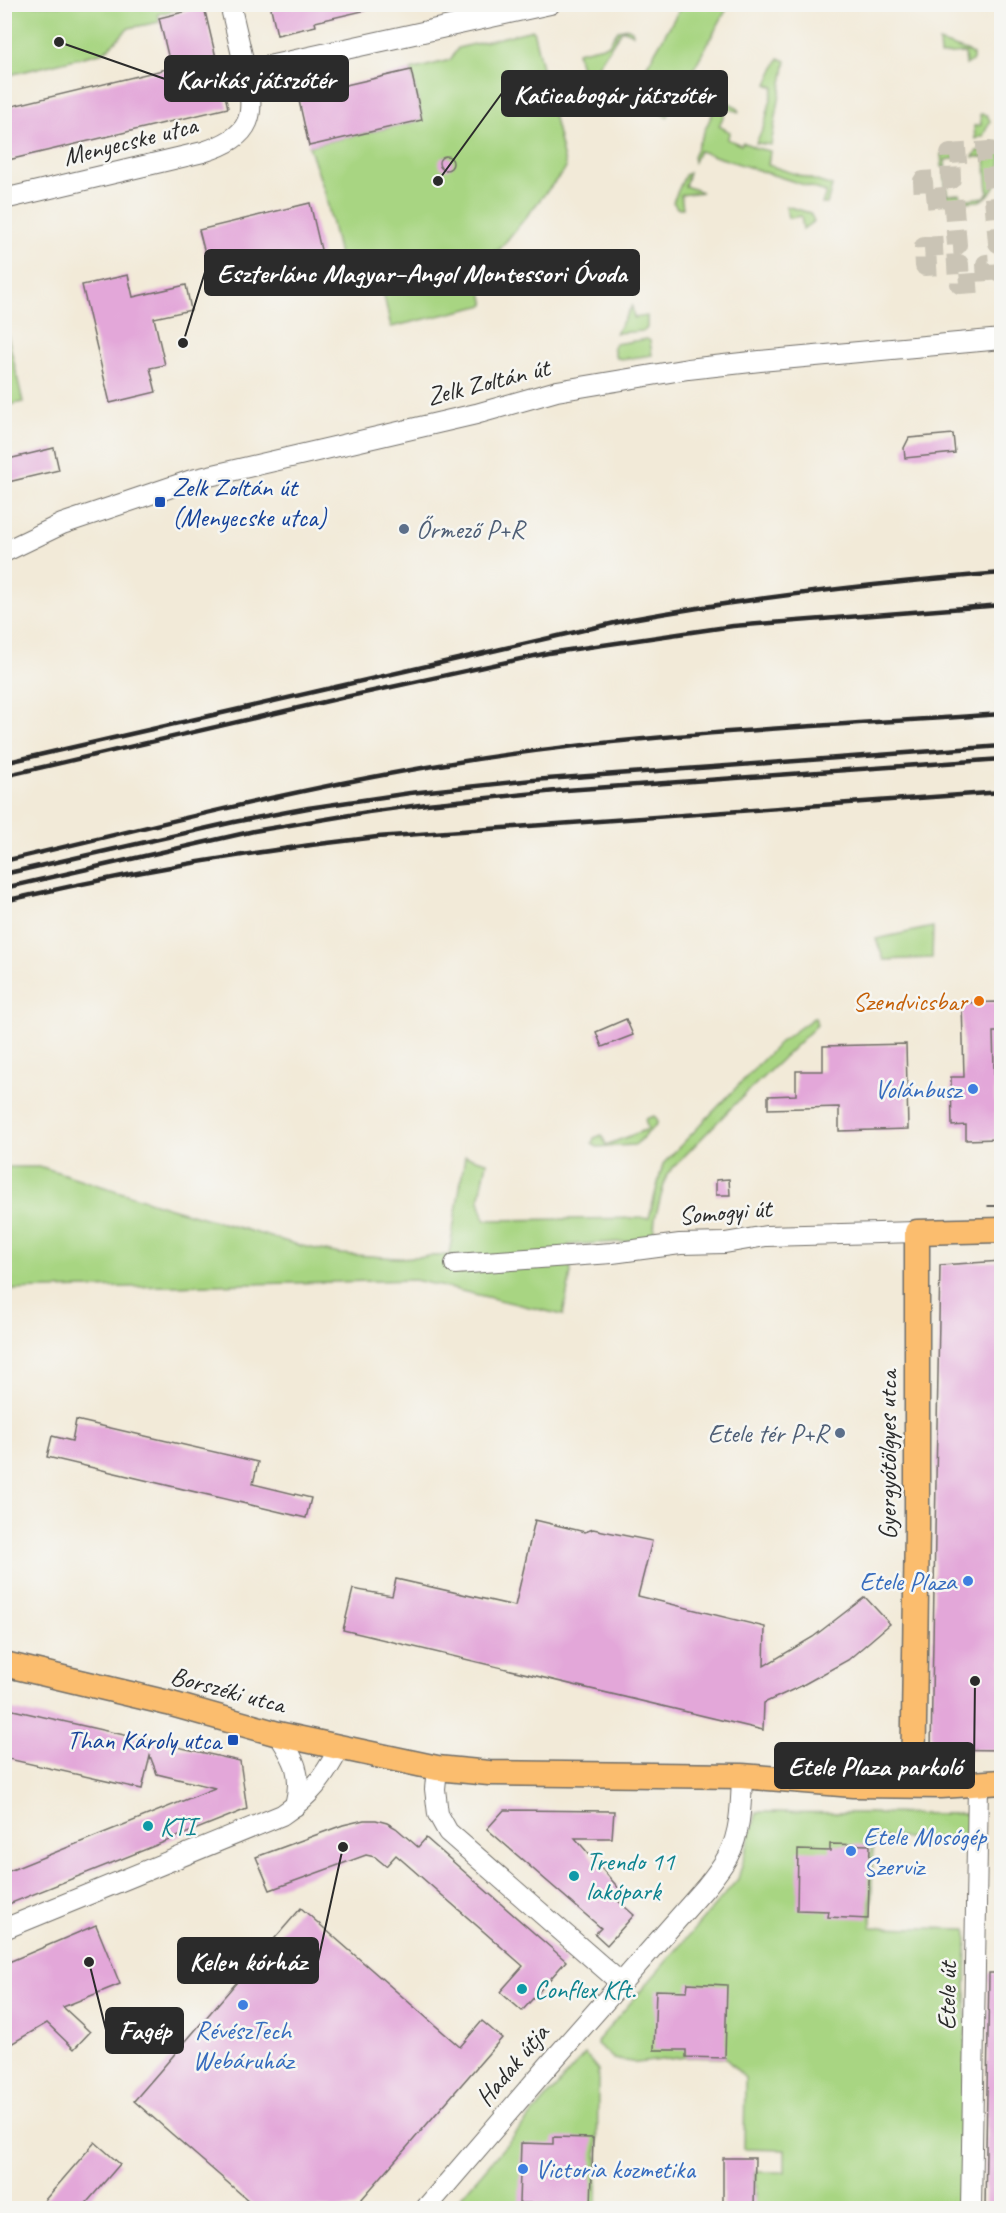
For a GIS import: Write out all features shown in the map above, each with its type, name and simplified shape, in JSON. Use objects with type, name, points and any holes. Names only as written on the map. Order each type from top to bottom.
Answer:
[{"type":"main road","name":"Somogyi út","points":[[917,1232],[1002,1230]]},
{"type":"main road","name":"Gyergyótölgyes utca","points":[[913,1785],[917,1526],[917,1232]]},
{"type":"main road","name":"Borszéki utca","points":[[4,1664],[339,1749],[437,1768],[489,1773],[742,1776]]},
{"type":"main road","points":[[742,1776],[853,1785],[978,1785],[1002,1782]]},
{"type":"street","name":"Menyecske utca","points":[[4,199],[223,146],[242,131],[251,111],[252,95],[230,4]]},
{"type":"street","points":[[246,71],[550,4]]},
{"type":"street","name":"Zelk Zoltán út","points":[[4,552],[62,524],[192,480],[476,414],[557,391],[688,369],[1002,339]]},
{"type":"street","name":"Somogyi út","points":[[455,1264],[612,1253],[680,1244],[725,1243],[766,1236],[917,1232]]},
{"type":"street","points":[[278,1734],[294,1760],[298,1776],[299,1789],[295,1806]]},
{"type":"street","points":[[4,1929],[282,1815],[312,1791],[339,1749]]},
{"type":"street","points":[[437,1768],[435,1789],[438,1815],[448,1833],[621,1983]]},
{"type":"street","name":"Hadak útja","points":[[426,2208],[706,1887],[729,1854],[739,1814],[742,1776]]},
{"type":"street","name":"Etele út","points":[[971,2208],[978,1785]]},
{"type":"green space","points":[[4,5],[198,5],[158,14],[160,22],[129,28],[104,52],[5,76]]},
{"type":"green space","points":[[682,5],[729,5],[667,117],[630,95]]},
{"type":"green space","points":[[628,28],[633,34],[625,30],[621,31],[577,98],[586,106],[580,108],[575,94],[584,81],[577,52],[608,45],[618,30]]},
{"type":"green space","points":[[533,30],[566,168],[499,250],[473,255],[485,305],[391,327],[380,278],[346,286],[325,193],[309,146],[422,120],[411,70],[450,60],[458,48]]},
{"type":"green space","points":[[939,42],[969,52],[973,55],[973,60],[966,65],[965,53],[940,55]]},
{"type":"green space","points":[[779,58],[786,61],[771,145],[756,143],[764,126],[774,87],[767,84]]},
{"type":"green space","points":[[727,102],[737,107],[739,112],[727,108],[719,126],[730,132],[727,139],[741,145],[743,142],[770,151],[768,165],[832,186],[827,204],[822,204],[826,192],[699,151],[694,162],[693,156],[715,108],[720,103]]},
{"type":"green space","points":[[980,114],[987,115],[990,121],[983,136],[975,139],[974,126],[981,125]]},
{"type":"green space","points":[[991,150],[1001,153],[1001,159],[999,174],[989,194],[985,198],[979,201],[946,203],[945,167],[942,167],[941,154],[952,153],[958,158],[945,160],[947,195],[960,194],[961,200],[985,197],[988,192],[985,157],[973,157],[977,151]]},
{"type":"green space","points":[[689,173],[685,186],[702,192],[681,195],[683,208],[677,208],[673,202],[685,175]]},
{"type":"green space","points":[[786,206],[810,213],[814,221],[803,229],[801,216],[788,218]]},
{"type":"green space","points":[[632,306],[634,318],[647,316],[647,328],[644,331],[616,333]]},
{"type":"green space","points":[[5,324],[23,402],[4,406]]},
{"type":"green space","points":[[647,339],[650,341],[652,355],[616,358],[613,347],[615,344]]},
{"type":"green space","points":[[933,927],[932,958],[884,960],[876,939]]},
{"type":"green space","points":[[815,1017],[817,1025],[667,1174],[655,1218],[653,1240],[568,1245],[571,1273],[563,1315],[415,1280],[5,1290],[4,1168],[10,1167],[42,1167],[167,1207],[302,1246],[340,1254],[398,1258],[449,1255],[465,1156],[487,1162],[479,1201],[485,1220],[649,1218],[663,1164],[780,1042]]},
{"type":"green space","points":[[654,1116],[657,1124],[635,1145],[597,1147],[592,1144],[594,1138],[602,1135],[606,1145],[648,1129],[645,1119]]},
{"type":"green space","points":[[757,1812],[968,1814],[968,1840],[873,1837],[871,1927],[967,1929],[963,2208],[756,2208],[756,2172],[785,2172],[785,2150],[744,2149],[745,2078],[725,2058],[686,2057],[637,2063],[614,2059],[597,2044],[598,2040],[738,1879]]},
{"type":"green space","points":[[585,2054],[598,2070],[597,2208],[451,2208]]},
{"type":"building","points":[[270,4],[366,4],[367,10],[315,22],[316,26],[277,35]]},
{"type":"building","points":[[204,7],[228,108],[4,161],[4,108],[171,68],[159,18]]},
{"type":"building","points":[[411,70],[422,120],[309,146],[298,96]]},
{"type":"building","points":[[446,156],[451,158],[453,163],[451,168],[446,170],[441,168],[439,163],[441,158]]},
{"type":"building","points":[[310,203],[322,254],[212,281],[199,230]]},
{"type":"building","points":[[128,275],[133,297],[186,285],[191,310],[154,318],[165,365],[150,368],[156,392],[110,403],[82,285]]},
{"type":"building","points":[[953,434],[955,453],[905,458],[904,448],[909,438]]},
{"type":"building","points":[[54,448],[59,470],[4,483],[4,460]]},
{"type":"building","points":[[998,1002],[999,1032],[993,1032],[996,1139],[966,1140],[966,1125],[952,1126],[951,1077],[964,1077],[962,1003]]},
{"type":"building","points":[[626,1019],[633,1035],[602,1047],[596,1032]]},
{"type":"building","points":[[906,1044],[908,1129],[839,1131],[839,1107],[768,1109],[768,1096],[796,1095],[796,1071],[823,1071],[823,1046]]},
{"type":"building","points":[[729,1179],[730,1195],[716,1195],[716,1180]]},
{"type":"building","name":"Etele Plaza","points":[[1002,1261],[1002,1750],[931,1749],[940,1265]]},
{"type":"building","points":[[76,1420],[258,1462],[253,1484],[311,1498],[306,1518],[47,1457],[52,1436],[72,1441]]},
{"type":"building","points":[[535,1520],[585,1532],[593,1529],[652,1541],[638,1596],[765,1627],[764,1666],[813,1637],[865,1597],[890,1624],[848,1660],[764,1703],[763,1730],[343,1630],[353,1589],[392,1596],[396,1579],[515,1606]]},
{"type":"building","points":[[4,1708],[240,1761],[247,1809],[4,1906],[4,1873],[215,1788],[157,1774],[150,1756],[142,1789],[4,1758]]},
{"type":"building","name":"Trendo 11 lakópark","points":[[504,1810],[614,1811],[612,1838],[575,1838],[622,1892],[616,1899],[634,1915],[607,1945],[595,1934],[601,1928],[487,1829]]},
{"type":"building","points":[[364,1820],[387,1823],[418,1847],[426,1838],[566,1961],[522,2011],[500,1992],[523,1966],[396,1855],[386,1866],[375,1857],[366,1855],[270,1890],[256,1857],[343,1825]]},
{"type":"building","points":[[830,1844],[870,1845],[868,1919],[828,1917],[829,1911],[797,1910],[798,1850],[830,1851]]},
{"type":"building","points":[[301,1908],[460,2047],[482,2021],[502,2038],[354,2208],[257,2208],[134,2101]]},
{"type":"building","points":[[96,1925],[120,1984],[63,2007],[90,2032],[74,2049],[47,2023],[11,2044],[4,2033],[4,1964]]},
{"type":"building","points":[[989,1973],[1002,1973],[1002,2208],[985,2208]]},
{"type":"building","points":[[688,1983],[727,1985],[725,2058],[686,2057],[686,2050],[654,2050],[656,1990],[687,1991]]},
{"type":"building","points":[[553,2137],[593,2138],[591,2208],[551,2208],[551,2204],[519,2203],[521,2143],[553,2144]]},
{"type":"building","points":[[95,2142],[120,2164],[82,2208],[38,2208]]},
{"type":"building","points":[[723,2158],[755,2158],[754,2208],[723,2208]]},
{"type":"tunnel","points":[[1002,243],[998,243],[990,151],[950,154],[951,179],[923,181],[924,199],[953,196],[957,245],[924,247],[925,266],[959,264],[960,284],[987,282],[986,264],[1002,263]]},
{"type":"tram line","points":[[988,1206],[1002,1206]]},
{"type":"railway","points":[[4,763],[632,619],[816,592],[1002,573]]},
{"type":"railway","points":[[4,776],[548,653],[733,626],[1002,605]]},
{"type":"railway","points":[[4,861],[335,784],[515,753],[723,732],[1002,714]]},
{"type":"railway","points":[[4,874],[234,822],[410,793],[533,780],[1002,746]]},
{"type":"railway","points":[[4,888],[254,831],[427,804],[566,790],[1002,759]]},
{"type":"railway","points":[[4,901],[190,863],[377,837],[1002,792]]},
{"type":"place","name":"Karikás játszótér","points":[[59,42]]},
{"type":"place","name":"Katicabogár játszótér","points":[[438,181]]},
{"type":"place","name":"Eszterlánc Magyar–Angol Montessori Óvoda","points":[[183,343]]},
{"type":"place","name":"Zelk Zoltán út (Menyecske utca)","points":[[160,502]]},
{"type":"place","name":"Őrmező P+R","points":[[404,529]]},
{"type":"place","name":"Szendvicsbar","points":[[979,1001]]},
{"type":"place","name":"Volánbusz","points":[[973,1089]]},
{"type":"place","name":"Etele tér P+R","points":[[840,1433]]},
{"type":"place","name":"Etele Plaza","points":[[968,1581]]},
{"type":"place","name":"Etele Plaza parkoló","points":[[975,1681]]},
{"type":"place","name":"Than Károly utca","points":[[233,1740]]},
{"type":"place","name":"KTI","points":[[148,1826]]},
{"type":"place","name":"Kelen kórház","points":[[343,1847]]},
{"type":"place","name":"Etele Mosógép Szerviz","points":[[851,1851]]},
{"type":"place","name":"Trendo 11 lakópark","points":[[574,1876]]},
{"type":"place","name":"Fagép","points":[[89,1962]]},
{"type":"place","name":"Conflex Kft.","points":[[522,1989]]},
{"type":"place","name":"RévészTech Webáruház","points":[[243,2005]]},
{"type":"place","name":"Victoria kozmetika","points":[[523,2169]]}]
